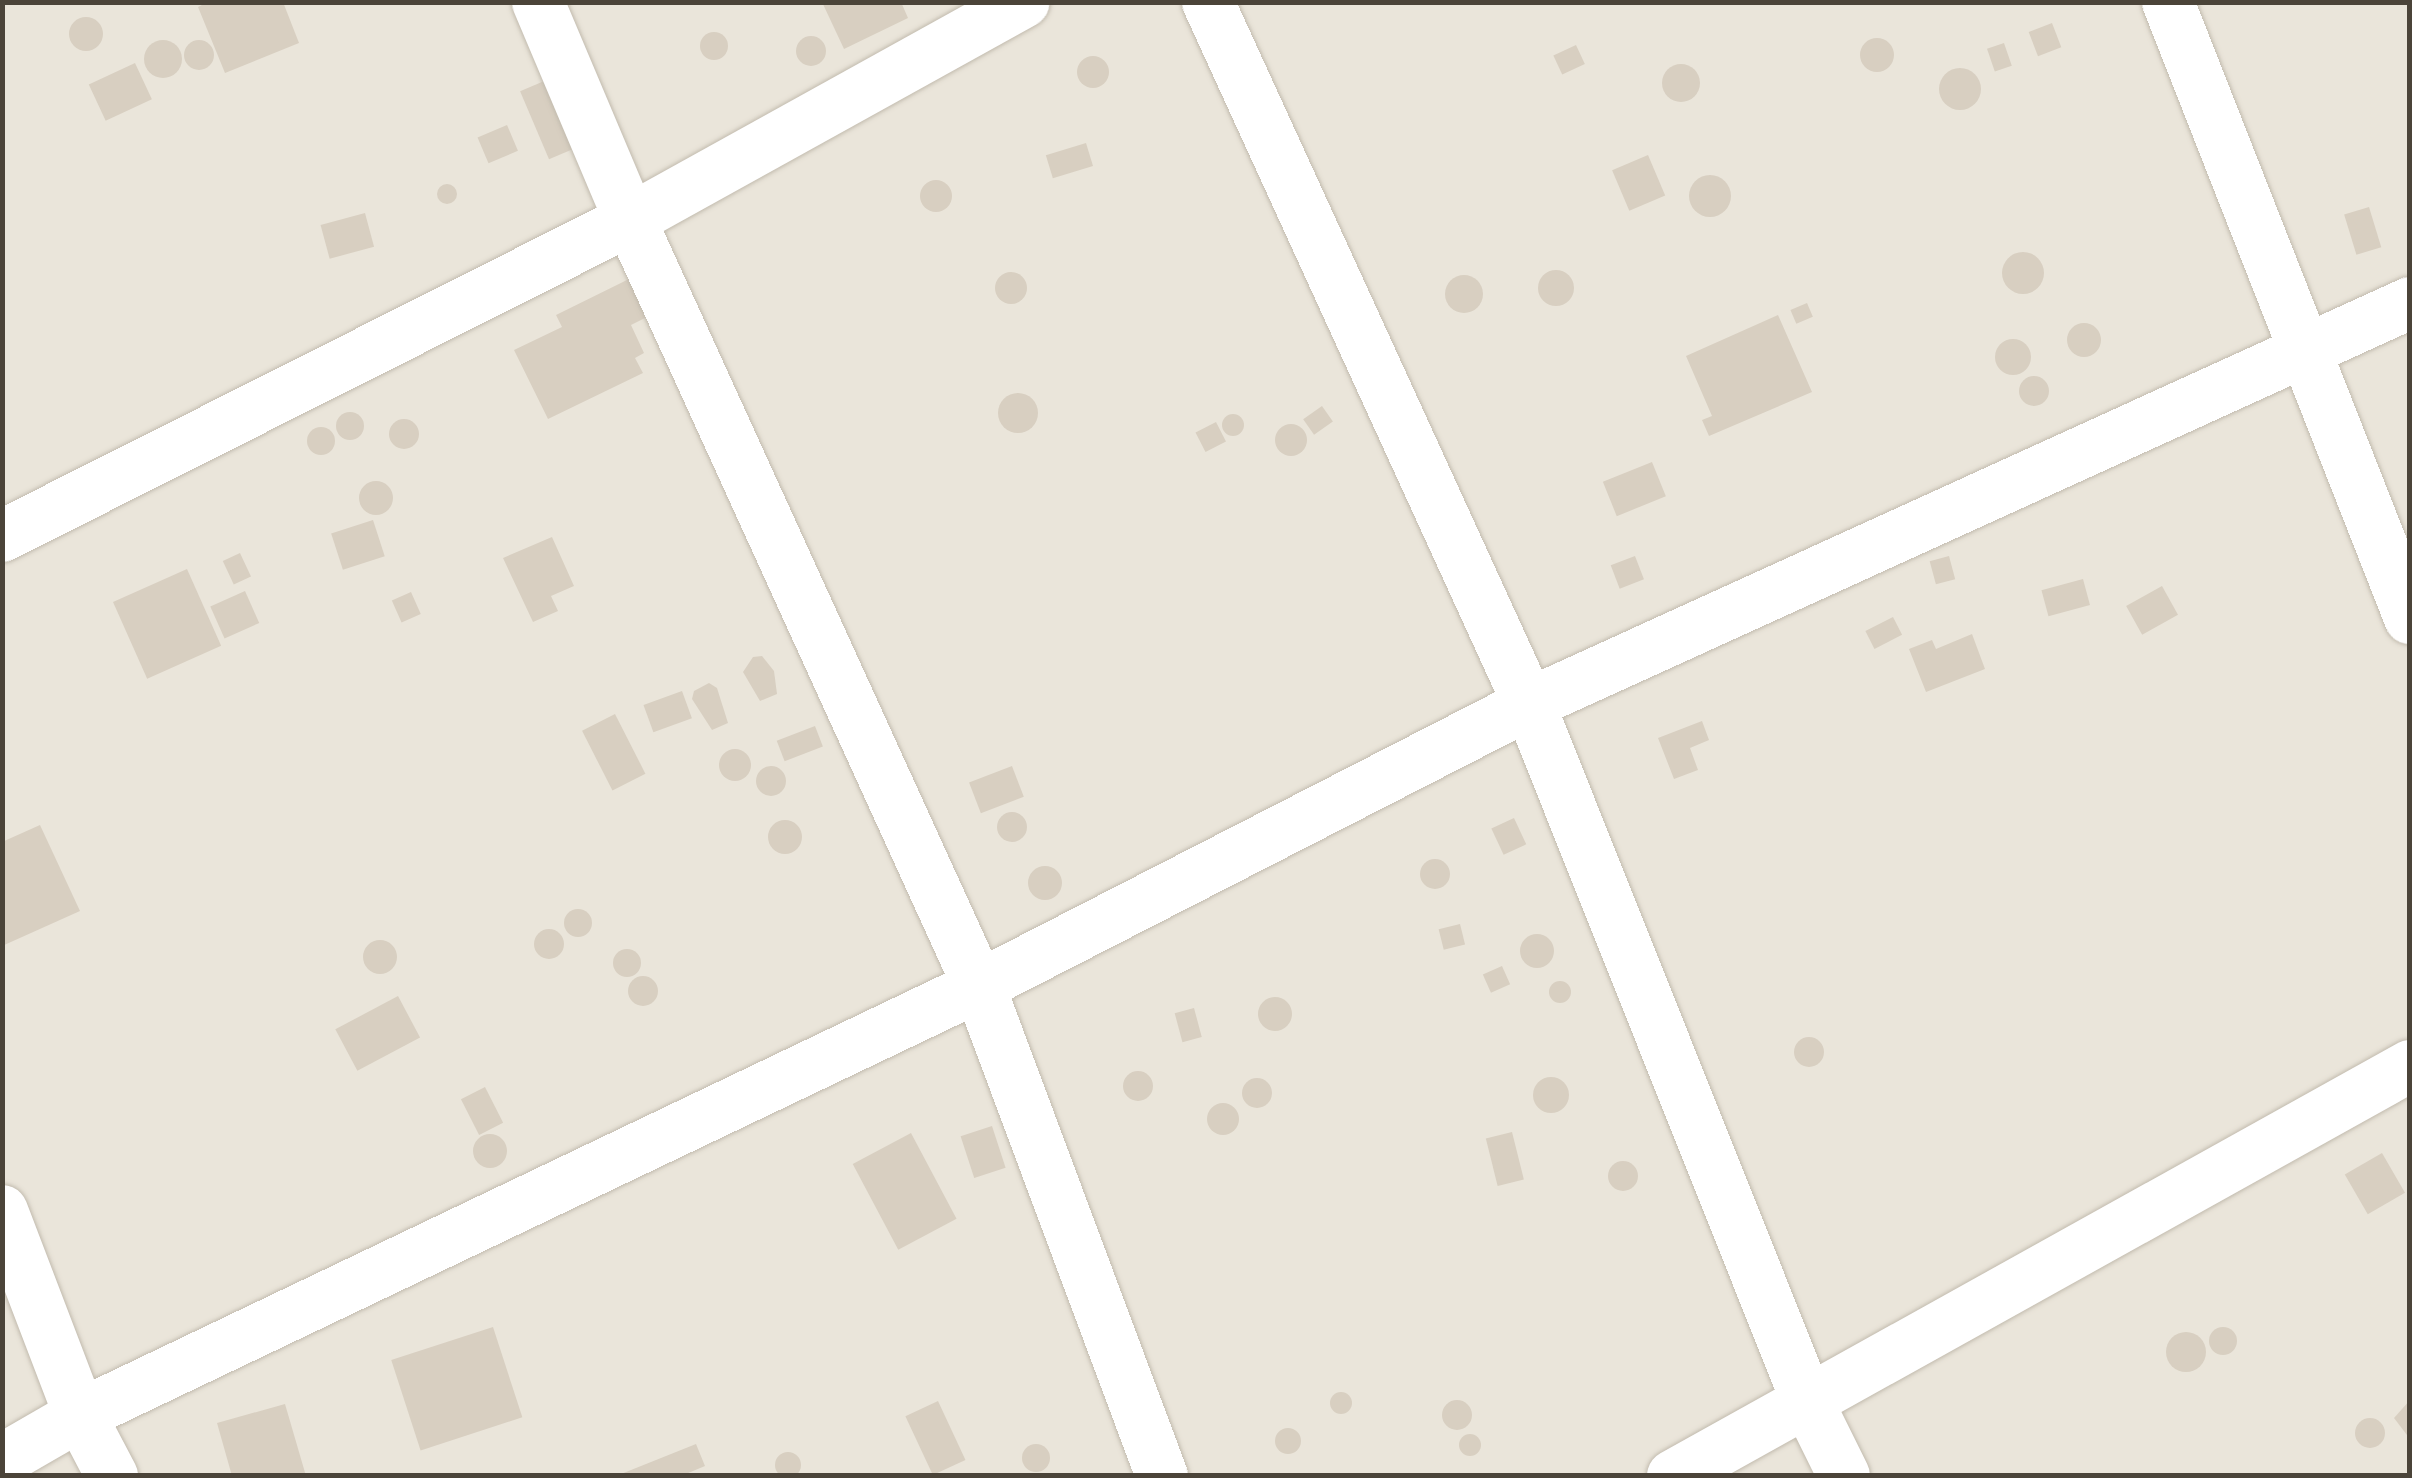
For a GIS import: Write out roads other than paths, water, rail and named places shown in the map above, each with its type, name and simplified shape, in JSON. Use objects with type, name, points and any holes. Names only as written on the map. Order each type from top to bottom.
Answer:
[{"type":"street","points":[[538,2],[630,220],[979,986],[1162,1476]]},
{"type":"street","points":[[2,536],[630,220],[1024,2]]},
{"type":"street","points":[[1208,2],[1529,704],[1808,1402],[1844,1476]]},
{"type":"street","points":[[2168,2],[2410,618]]},
{"type":"street","points":[[2,1460],[80,1415],[979,986],[1529,704],[2410,304]]},
{"type":"street","points":[[1673,1476],[2410,1066]]},
{"type":"street","points":[[2,1212],[80,1415],[112,1476]]}]
